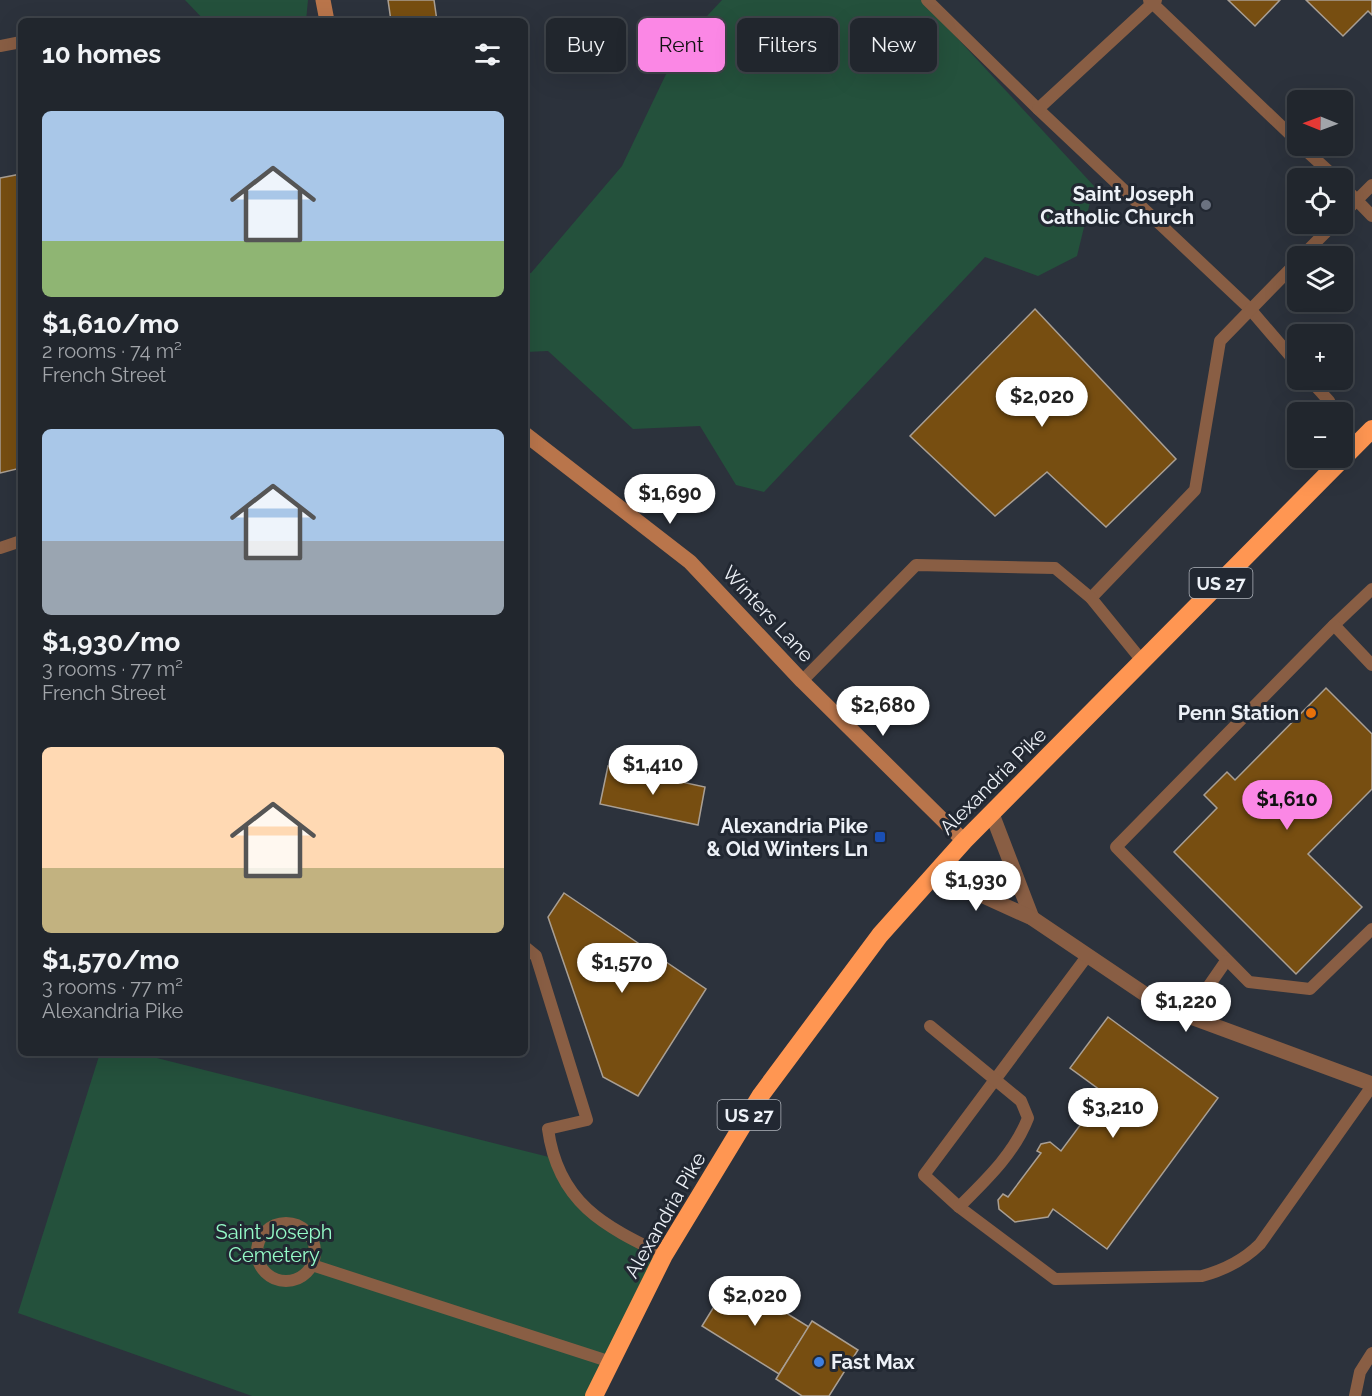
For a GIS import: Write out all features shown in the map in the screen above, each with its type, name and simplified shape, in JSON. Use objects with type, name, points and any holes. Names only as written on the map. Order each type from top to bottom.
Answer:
[{"type":"highway","name":"Alexandria Pike","points":[[1353,441],[1372,429]]},
{"type":"highway","name":"Alexandria Pike","points":[[594,1396],[664,1256],[761,1095],[880,935],[964,841],[1143,662],[1325,468]]},
{"type":"street","points":[[323,0],[326,18]]},
{"type":"street","name":"Winters Lane","points":[[528,436],[690,562],[802,681],[964,841]]},
{"type":"street","points":[[992,814],[1032,918]]},
{"type":"street","points":[[935,874],[1032,918],[1155,1001],[1188,1016],[1372,1085]]},
{"type":"lane","points":[[927,0],[1038,109],[1250,309],[1287,352]]},
{"type":"lane","points":[[1038,109],[1152,1],[1287,131]]},
{"type":"lane","points":[[0,46],[18,43]]},
{"type":"lane","points":[[1312,156],[1325,168]]},
{"type":"lane","points":[[1353,204],[1372,185]]},
{"type":"lane","points":[[1353,195],[1372,216]]},
{"type":"lane","points":[[1312,246],[1324,234]]},
{"type":"lane","points":[[1091,598],[1194,490],[1220,341],[1287,272]]},
{"type":"lane","points":[[1319,390],[1329,402]]},
{"type":"lane","points":[[0,548],[18,542]]},
{"type":"lane","points":[[802,681],[916,565],[1055,568],[1091,598],[1143,662]]},
{"type":"lane","points":[[1372,589],[1116,847],[1249,982],[1310,989],[1372,929]]},
{"type":"lane","points":[[1334,625],[1372,664]]},
{"type":"lane","points":[[528,949],[536,956],[587,1120],[548,1130],[550,1147],[559,1168],[569,1189],[587,1211],[608,1227],[664,1256]]},
{"type":"lane","points":[[1088,955],[924,1175],[959,1207],[1055,1279],[1202,1276],[1219,1271],[1249,1255],[1260,1244],[1372,1085]]},
{"type":"lane","points":[[1188,1016],[1226,961]]},
{"type":"lane","points":[[930,1026],[996,1078],[1021,1101],[1028,1118],[1021,1136],[1000,1166],[959,1207]]},
{"type":"lane","points":[[287,1223],[305,1230],[315,1246],[312,1265],[299,1278],[280,1281],[272,1278],[259,1263],[257,1254],[262,1236],[269,1229],[287,1223]]},
{"type":"lane","points":[[312,1265],[611,1362]]},
{"type":"lane","points":[[1355,1396],[1360,1372],[1372,1353]]},
{"type":"green space","points":[[185,0],[308,0],[306,18],[202,18]]},
{"type":"green space","points":[[722,0],[922,0],[1094,186],[1077,256],[1038,276],[985,257],[764,492],[736,485],[700,426],[633,429],[548,351],[528,352],[528,274],[531,273],[622,166],[667,72],[725,72],[725,18],[705,18]]},
{"type":"green space","name":"Saint Joseph Cemetery","points":[[99,1056],[149,1056],[549,1157],[587,1211],[664,1255],[594,1396],[252,1396],[18,1313]]},
{"type":"building","points":[[388,0],[434,0],[437,18],[391,18]]},
{"type":"building","points":[[1228,0],[1280,0],[1255,26]]},
{"type":"building","points":[[1306,0],[1372,0],[1372,15],[1368,11],[1343,36]]},
{"type":"building","points":[[18,175],[18,469],[0,473],[0,178]]},
{"type":"building","points":[[1035,309],[1176,459],[1106,527],[1047,472],[995,516],[910,436]]},
{"type":"building","points":[[1326,688],[1372,734],[1372,789],[1308,854],[1362,907],[1296,974],[1174,852],[1217,808],[1204,795],[1227,772],[1235,780]]},
{"type":"building","points":[[608,766],[705,787],[698,825],[600,804]]},
{"type":"building","points":[[564,893],[706,989],[638,1096],[603,1077],[548,917]]},
{"type":"building","points":[[1108,1017],[1218,1098],[1107,1249],[1053,1209],[1048,1217],[1015,1222],[999,1209],[998,1200],[1003,1194],[1008,1197],[1041,1153],[1037,1151],[1041,1144],[1050,1142],[1061,1151],[1104,1093],[1070,1068]]},
{"type":"building","points":[[731,1279],[809,1327],[779,1374],[702,1326]]},
{"type":"building","name":"Fast Max","points":[[812,1321],[858,1350],[829,1396],[802,1396],[776,1379]]},
{"type":"place","name":"Saint Joseph Catholic Church","points":[[1206,205]]},
{"type":"place","name":"Penn Station","points":[[1311,713]]},
{"type":"place","name":"Alexandria Pike & Old Winters Ln","points":[[880,837]]},
{"type":"place","name":"Fast Max","points":[[819,1362]]}]
